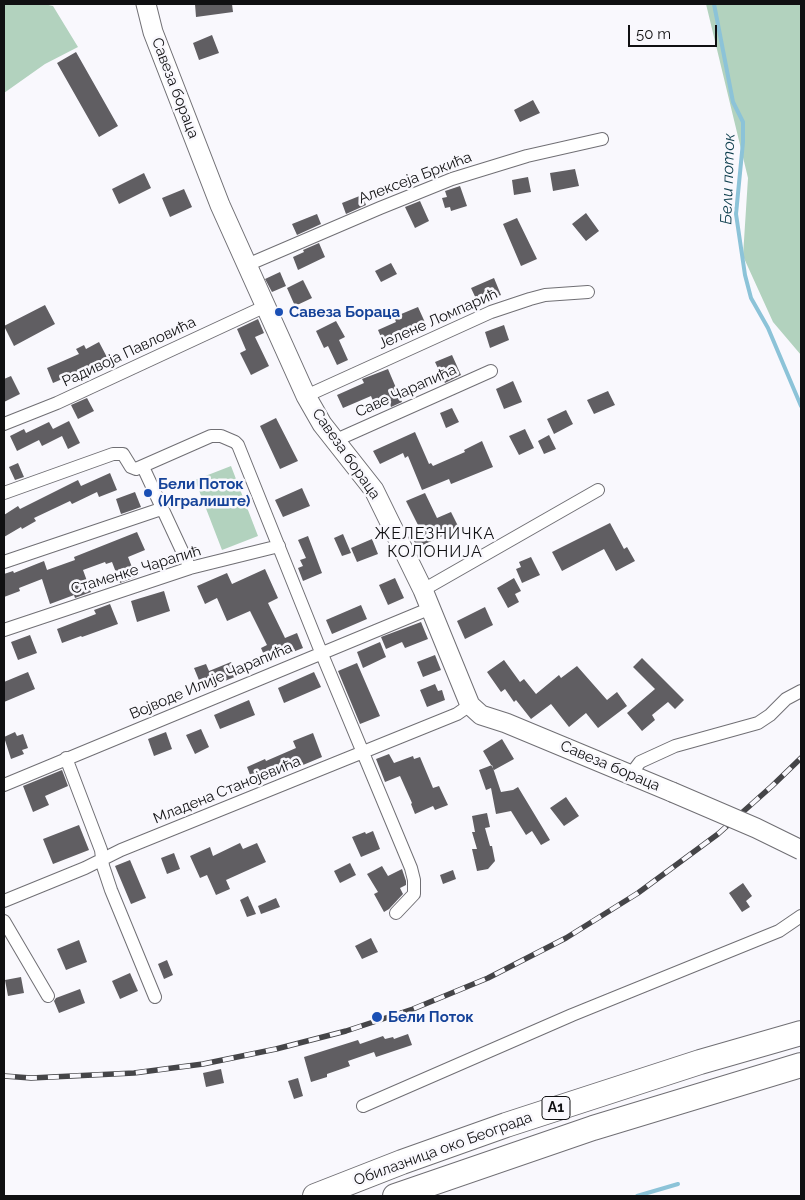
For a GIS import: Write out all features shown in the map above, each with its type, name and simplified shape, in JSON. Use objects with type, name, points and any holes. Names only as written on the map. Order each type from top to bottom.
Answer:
[{"type":"highway","name":"Обилазница око Београда","points":[[315,1196],[402,1162],[548,1111],[700,1062],[801,1033]]},
{"type":"highway","name":"Обилазница око Београда","points":[[395,1196],[593,1128],[801,1065]]},
{"type":"street","name":"Савеза бораца","points":[[146,4],[153,32],[220,205],[306,396],[334,441],[350,458],[374,490],[423,590],[470,705],[481,715],[506,723],[631,774],[756,828],[801,850]]},
{"type":"street","name":"Алексеја Бркића","points":[[247,265],[386,205],[452,179],[527,156],[602,139]]},
{"type":"street","name":"Јелене Ломпарић","points":[[306,396],[491,312],[530,298],[588,292]]},
{"type":"street","name":"Радивоја Павловића","points":[[4,424],[57,403],[266,306]]},
{"type":"street","name":"Саве Чарапића","points":[[334,441],[491,371]]},
{"type":"street","points":[[6,492],[117,453],[124,456],[131,467],[136,469],[211,436],[231,439],[238,445],[414,880],[414,894],[396,914]]},
{"type":"street","points":[[143,467],[190,568]]},
{"type":"street","points":[[423,590],[598,490]]},
{"type":"street","points":[[4,562],[161,509]]},
{"type":"street","name":"Стаменке Чарапић","points":[[4,630],[190,568],[279,546]]},
{"type":"street","name":"Војводе Илије Чарапића","points":[[4,785],[431,608]]},
{"type":"street","points":[[631,774],[640,762],[674,746],[758,723],[770,715],[786,699],[801,691]]},
{"type":"street","name":"Младена Станојевића","points":[[4,901],[457,714],[470,705]]},
{"type":"street","points":[[66,758],[101,850],[103,866],[155,997]]},
{"type":"street","points":[[363,1106],[572,1015],[779,931],[801,916]]},
{"type":"street","points":[[4,921],[48,996]]},
{"type":"green space","points":[[4,4],[44,4],[53,6],[78,47],[45,64],[4,93]]},
{"type":"green space","points":[[706,4],[801,4],[801,355],[773,322],[743,256],[748,178]]},
{"type":"green space","points":[[231,466],[258,536],[222,550],[195,480]]},
{"type":"building","points":[[195,4],[232,4],[233,12],[196,17]]},
{"type":"building","points":[[212,35],[219,53],[199,60],[193,43]]},
{"type":"building","points":[[76,52],[118,126],[99,137],[57,63]]},
{"type":"building","points":[[533,100],[540,113],[520,122],[514,110]]},
{"type":"building","points":[[575,169],[579,186],[553,191],[550,173]]},
{"type":"building","points":[[144,173],[151,188],[119,204],[112,189]]},
{"type":"building","points":[[528,177],[531,192],[514,195],[512,180]]},
{"type":"building","points":[[460,186],[467,206],[451,211],[450,207],[445,208],[442,198],[447,197],[445,191]]},
{"type":"building","points":[[184,189],[192,207],[170,217],[162,198]]},
{"type":"building","points":[[362,195],[366,205],[346,214],[342,203]]},
{"type":"building","points":[[420,201],[429,221],[415,228],[405,207]]},
{"type":"building","points":[[586,213],[599,231],[586,241],[572,224]]},
{"type":"building","points":[[317,214],[321,224],[297,235],[292,224]]},
{"type":"building","points":[[517,218],[537,259],[521,266],[503,224]]},
{"type":"building","points":[[319,243],[325,257],[298,270],[293,257]]},
{"type":"building","points":[[391,263],[397,274],[381,282],[375,271]]},
{"type":"building","points":[[280,272],[286,286],[272,292],[265,279]]},
{"type":"building","points":[[494,278],[501,295],[479,305],[471,288]]},
{"type":"building","points":[[303,280],[312,298],[295,306],[287,288]]},
{"type":"building","points":[[45,305],[55,324],[14,346],[4,326]]},
{"type":"building","points":[[418,307],[428,329],[413,335],[409,328],[393,336],[395,339],[384,344],[378,330],[396,322],[394,317]]},
{"type":"building","points":[[258,319],[264,333],[255,337],[269,366],[251,375],[240,353],[246,350],[237,329]]},
{"type":"building","points":[[336,321],[345,337],[339,340],[348,360],[337,365],[328,346],[324,348],[316,331]]},
{"type":"building","points":[[504,325],[509,340],[490,348],[485,332]]},
{"type":"building","points":[[99,342],[109,361],[96,368],[95,365],[53,383],[47,368],[79,354],[76,349],[84,345],[86,349]]},
{"type":"building","points":[[452,355],[461,375],[445,383],[435,362]]},
{"type":"building","points":[[388,369],[402,402],[391,407],[390,403],[376,408],[371,396],[343,408],[337,395],[364,383],[362,379]]},
{"type":"building","points":[[11,376],[20,394],[4,402],[4,379]]},
{"type":"building","points":[[513,381],[522,402],[504,409],[496,389]]},
{"type":"building","points":[[608,391],[615,405],[594,414],[587,400]]},
{"type":"building","points":[[87,398],[94,411],[78,419],[71,405]]},
{"type":"building","points":[[452,408],[459,422],[446,428],[440,413]]},
{"type":"building","points":[[566,410],[573,424],[554,434],[547,419]]},
{"type":"building","points":[[276,418],[298,461],[280,469],[260,426]]},
{"type":"building","points":[[69,421],[80,443],[68,449],[62,436],[42,446],[39,440],[17,451],[10,436],[24,429],[26,433],[49,422],[53,429]]},
{"type":"building","points":[[525,429],[534,448],[519,455],[509,436]]},
{"type":"building","points":[[415,432],[429,464],[431,463],[433,466],[465,452],[464,450],[482,441],[493,467],[451,484],[449,479],[422,490],[408,456],[405,458],[403,453],[380,464],[373,451]]},
{"type":"building","points":[[549,435],[556,449],[544,454],[538,441]]},
{"type":"building","points":[[18,463],[24,477],[15,480],[9,467]]},
{"type":"building","points":[[110,473],[117,490],[99,497],[97,492],[72,504],[70,501],[34,518],[36,521],[4,537],[4,515],[18,506],[20,509],[78,480],[81,486]]},
{"type":"building","points":[[302,488],[310,506],[283,517],[275,500]]},
{"type":"building","points":[[135,492],[141,507],[121,514],[116,499]]},
{"type":"building","points":[[425,493],[437,518],[451,512],[459,528],[417,548],[409,529],[418,525],[406,501]]},
{"type":"building","points":[[610,523],[624,549],[627,547],[635,561],[616,571],[604,549],[562,571],[552,552]]},
{"type":"building","points":[[137,532],[145,550],[128,557],[136,577],[120,583],[112,562],[106,564],[105,562],[83,570],[91,592],[75,598],[74,595],[50,604],[42,579],[19,588],[20,591],[4,597],[4,574],[13,571],[14,573],[44,561],[47,570],[75,560],[74,557]]},
{"type":"building","points":[[343,534],[351,553],[342,556],[334,538]]},
{"type":"building","points":[[308,536],[322,573],[303,581],[298,568],[303,566],[300,560],[306,558],[298,540]]},
{"type":"building","points":[[372,539],[378,554],[357,562],[351,548]]},
{"type":"building","points":[[531,557],[540,575],[522,583],[516,569],[521,567],[519,562]]},
{"type":"building","points":[[265,569],[278,598],[268,603],[285,638],[297,633],[303,648],[267,662],[261,648],[267,645],[250,611],[227,621],[217,598],[205,604],[197,586],[227,573],[232,584]]},
{"type":"building","points":[[395,578],[404,598],[388,605],[379,585]]},
{"type":"building","points":[[514,578],[521,591],[515,594],[519,602],[508,608],[497,588]]},
{"type":"building","points":[[164,591],[170,611],[137,622],[131,601]]},
{"type":"building","points":[[110,604],[118,624],[62,643],[57,629],[96,614],[94,610]]},
{"type":"building","points":[[361,605],[367,619],[332,634],[326,620]]},
{"type":"building","points":[[485,607],[493,625],[465,639],[457,621]]},
{"type":"building","points":[[421,622],[428,639],[405,648],[402,642],[386,649],[381,637]]},
{"type":"building","points":[[30,635],[37,653],[18,660],[11,642]]},
{"type":"building","points":[[380,642],[386,657],[363,668],[357,652]]},
{"type":"building","points":[[435,655],[441,670],[423,677],[417,662]]},
{"type":"building","points":[[642,658],[684,700],[675,709],[668,702],[652,715],[655,720],[642,731],[627,713],[655,689],[633,667]]},
{"type":"building","points":[[504,660],[520,682],[524,679],[536,694],[559,675],[561,678],[577,666],[607,700],[617,692],[627,706],[598,728],[586,713],[569,727],[551,704],[531,719],[516,700],[514,702],[505,689],[501,692],[487,672]]},
{"type":"building","points":[[231,662],[237,676],[203,690],[194,668],[206,664],[209,671]]},
{"type":"building","points":[[357,663],[380,716],[360,724],[338,671]]},
{"type":"building","points":[[28,672],[35,689],[4,702],[4,682]]},
{"type":"building","points":[[314,672],[321,687],[284,703],[278,688]]},
{"type":"building","points":[[435,684],[438,691],[442,690],[445,700],[427,707],[420,690]]},
{"type":"building","points":[[249,700],[255,715],[220,729],[214,715]]},
{"type":"building","points":[[201,729],[209,747],[195,754],[186,735]]},
{"type":"building","points":[[15,732],[17,736],[23,734],[28,748],[22,750],[24,754],[11,759],[4,737]]},
{"type":"building","points":[[166,732],[172,749],[154,756],[148,739]]},
{"type":"building","points":[[313,733],[322,757],[303,765],[302,762],[277,773],[276,771],[252,780],[247,767],[296,748],[293,741]]},
{"type":"building","points":[[502,739],[514,759],[494,770],[483,751]]},
{"type":"building","points":[[389,754],[394,763],[413,756],[414,759],[420,757],[433,788],[439,786],[448,805],[435,810],[433,806],[415,814],[400,776],[385,782],[376,759]]},
{"type":"building","points":[[492,765],[501,792],[518,787],[550,840],[541,845],[532,831],[526,835],[511,811],[496,814],[491,788],[486,790],[479,770]]},
{"type":"building","points":[[62,770],[68,786],[45,796],[49,805],[33,812],[23,786]]},
{"type":"building","points":[[566,797],[579,816],[564,826],[550,808]]},
{"type":"building","points":[[487,813],[490,827],[485,828],[495,861],[488,869],[477,871],[472,849],[477,849],[472,832],[475,832],[472,816]]},
{"type":"building","points":[[79,825],[89,850],[53,864],[43,839]]},
{"type":"building","points":[[373,831],[380,849],[361,857],[352,837]]},
{"type":"building","points":[[240,843],[243,849],[257,843],[266,862],[226,880],[230,889],[216,895],[207,875],[200,878],[190,856],[210,847],[213,856]]},
{"type":"building","points":[[174,853],[180,869],[167,874],[161,858]]},
{"type":"building","points":[[130,860],[146,898],[131,904],[115,866]]},
{"type":"building","points":[[350,863],[356,875],[340,883],[334,871]]},
{"type":"building","points":[[382,866],[388,876],[402,869],[406,881],[406,885],[400,888],[403,894],[384,912],[374,894],[378,892],[367,874]]},
{"type":"building","points":[[453,870],[456,879],[443,884],[440,875]]},
{"type":"building","points":[[743,883],[752,896],[746,901],[750,907],[742,912],[729,893]]},
{"type":"building","points":[[248,896],[256,914],[247,917],[240,900]]},
{"type":"building","points":[[276,898],[280,907],[261,914],[258,906]]},
{"type":"building","points":[[371,938],[378,952],[362,959],[355,946]]},
{"type":"building","points":[[79,940],[87,962],[66,970],[57,949]]},
{"type":"building","points":[[167,960],[173,975],[164,979],[158,964]]},
{"type":"building","points":[[130,973],[138,991],[120,999],[112,981]]},
{"type":"building","points":[[21,977],[24,993],[8,996],[5,980]]},
{"type":"building","points":[[80,989],[85,1003],[59,1013],[54,1001],[56,998]]},
{"type":"building","points":[[408,1034],[412,1045],[376,1057],[374,1052],[348,1061],[350,1066],[311,1082],[304,1057],[358,1040],[360,1044],[383,1036],[385,1039],[393,1037],[394,1039]]},
{"type":"building","points":[[221,1069],[224,1083],[206,1087],[203,1073]]},
{"type":"building","points":[[298,1078],[303,1096],[294,1099],[288,1081]]},
{"type":"waterway","name":"Бели поток","points":[[714,4],[733,102],[743,122],[743,142],[736,214],[745,275],[751,298],[768,328],[801,406]]},
{"type":"waterway","name":"Бели поток","points":[[637,1196],[678,1184]]},
{"type":"railway","points":[[4,1076],[31,1078],[134,1073],[203,1064],[276,1049],[346,1031],[413,1009],[488,978],[566,938],[638,893],[718,834],[801,758]]},
{"type":"place","name":"Савеза Бораца","points":[[279,312]]},
{"type":"place","name":"Бели Поток (Игралиште)","points":[[148,493]]},
{"type":"place","name":"Бели Поток","points":[[377,1017]]},
{"type":"district","name":"ЖЕЛЕЗНИЧКА КОЛОНИЈА","points":[[435,543]]}]
